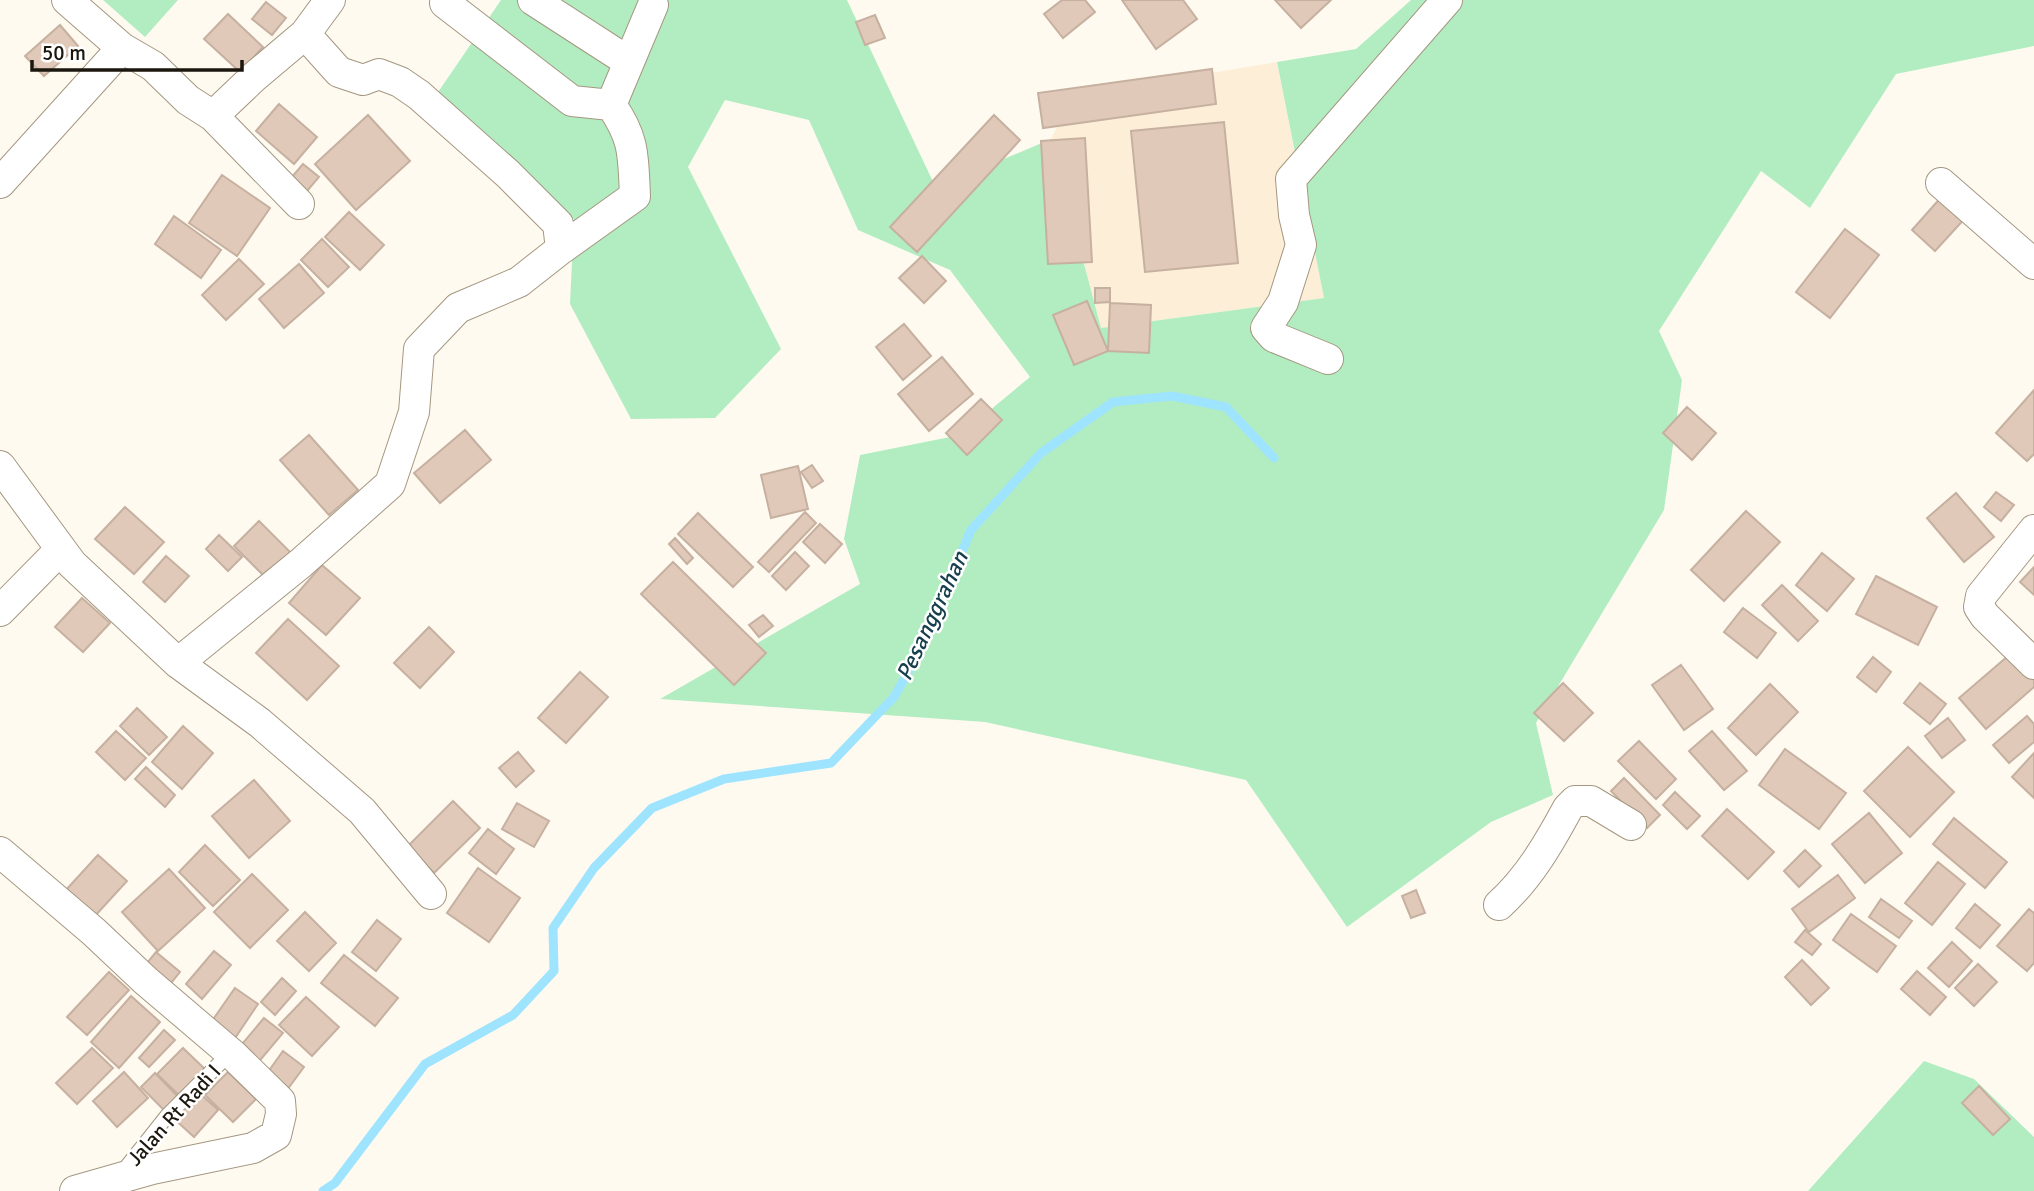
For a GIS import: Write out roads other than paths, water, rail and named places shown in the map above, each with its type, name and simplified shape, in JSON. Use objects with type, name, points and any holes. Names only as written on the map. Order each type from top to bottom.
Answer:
[{"type":"street","points":[[67,0],[122,48],[153,66],[188,100],[214,116],[299,204]]},
{"type":"street","points":[[214,116],[254,77],[306,34],[330,0]]},
{"type":"street","points":[[533,0],[629,62]]},
{"type":"street","points":[[1328,359],[1274,338],[1266,328],[1283,302],[1301,245],[1294,215],[1291,179],[1447,0]]},
{"type":"street","points":[[611,105],[654,2]]},
{"type":"street","points":[[178,663],[301,563],[390,484],[414,412],[419,349],[458,307],[519,282],[635,196],[630,139],[626,127],[611,105],[572,101],[445,3]]},
{"type":"street","points":[[306,34],[340,72],[363,80],[379,74],[400,82],[419,95],[508,174],[558,224],[561,249]]},
{"type":"street","points":[[0,183],[122,48]]},
{"type":"street","points":[[1941,183],[2034,264]]},
{"type":"street","points":[[0,466],[72,564],[178,663],[260,723],[362,811],[430,894]]},
{"type":"street","points":[[2034,530],[1981,596],[1979,607],[1985,617],[2034,664]]},
{"type":"street","points":[[0,611],[60,550]]},
{"type":"street","points":[[1499,905],[1525,878],[1575,801],[1591,801],[1631,825]]},
{"type":"street","points":[[0,852],[230,1053],[281,1101],[276,1135],[253,1148],[183,1162],[75,1191]]},
{"type":"lane","name":"Jalan Rt Radi I","points":[[118,1178],[167,1116],[230,1053]]},
{"type":"waterway","name":"Pesanggrahan","points":[[323,1191],[335,1183],[425,1064],[513,1015],[554,971],[553,928],[594,868],[652,808],[724,779],[831,763],[894,697],[920,651],[971,530],[1041,453],[1113,402],[1172,396],[1226,407],[1274,458]]}]
